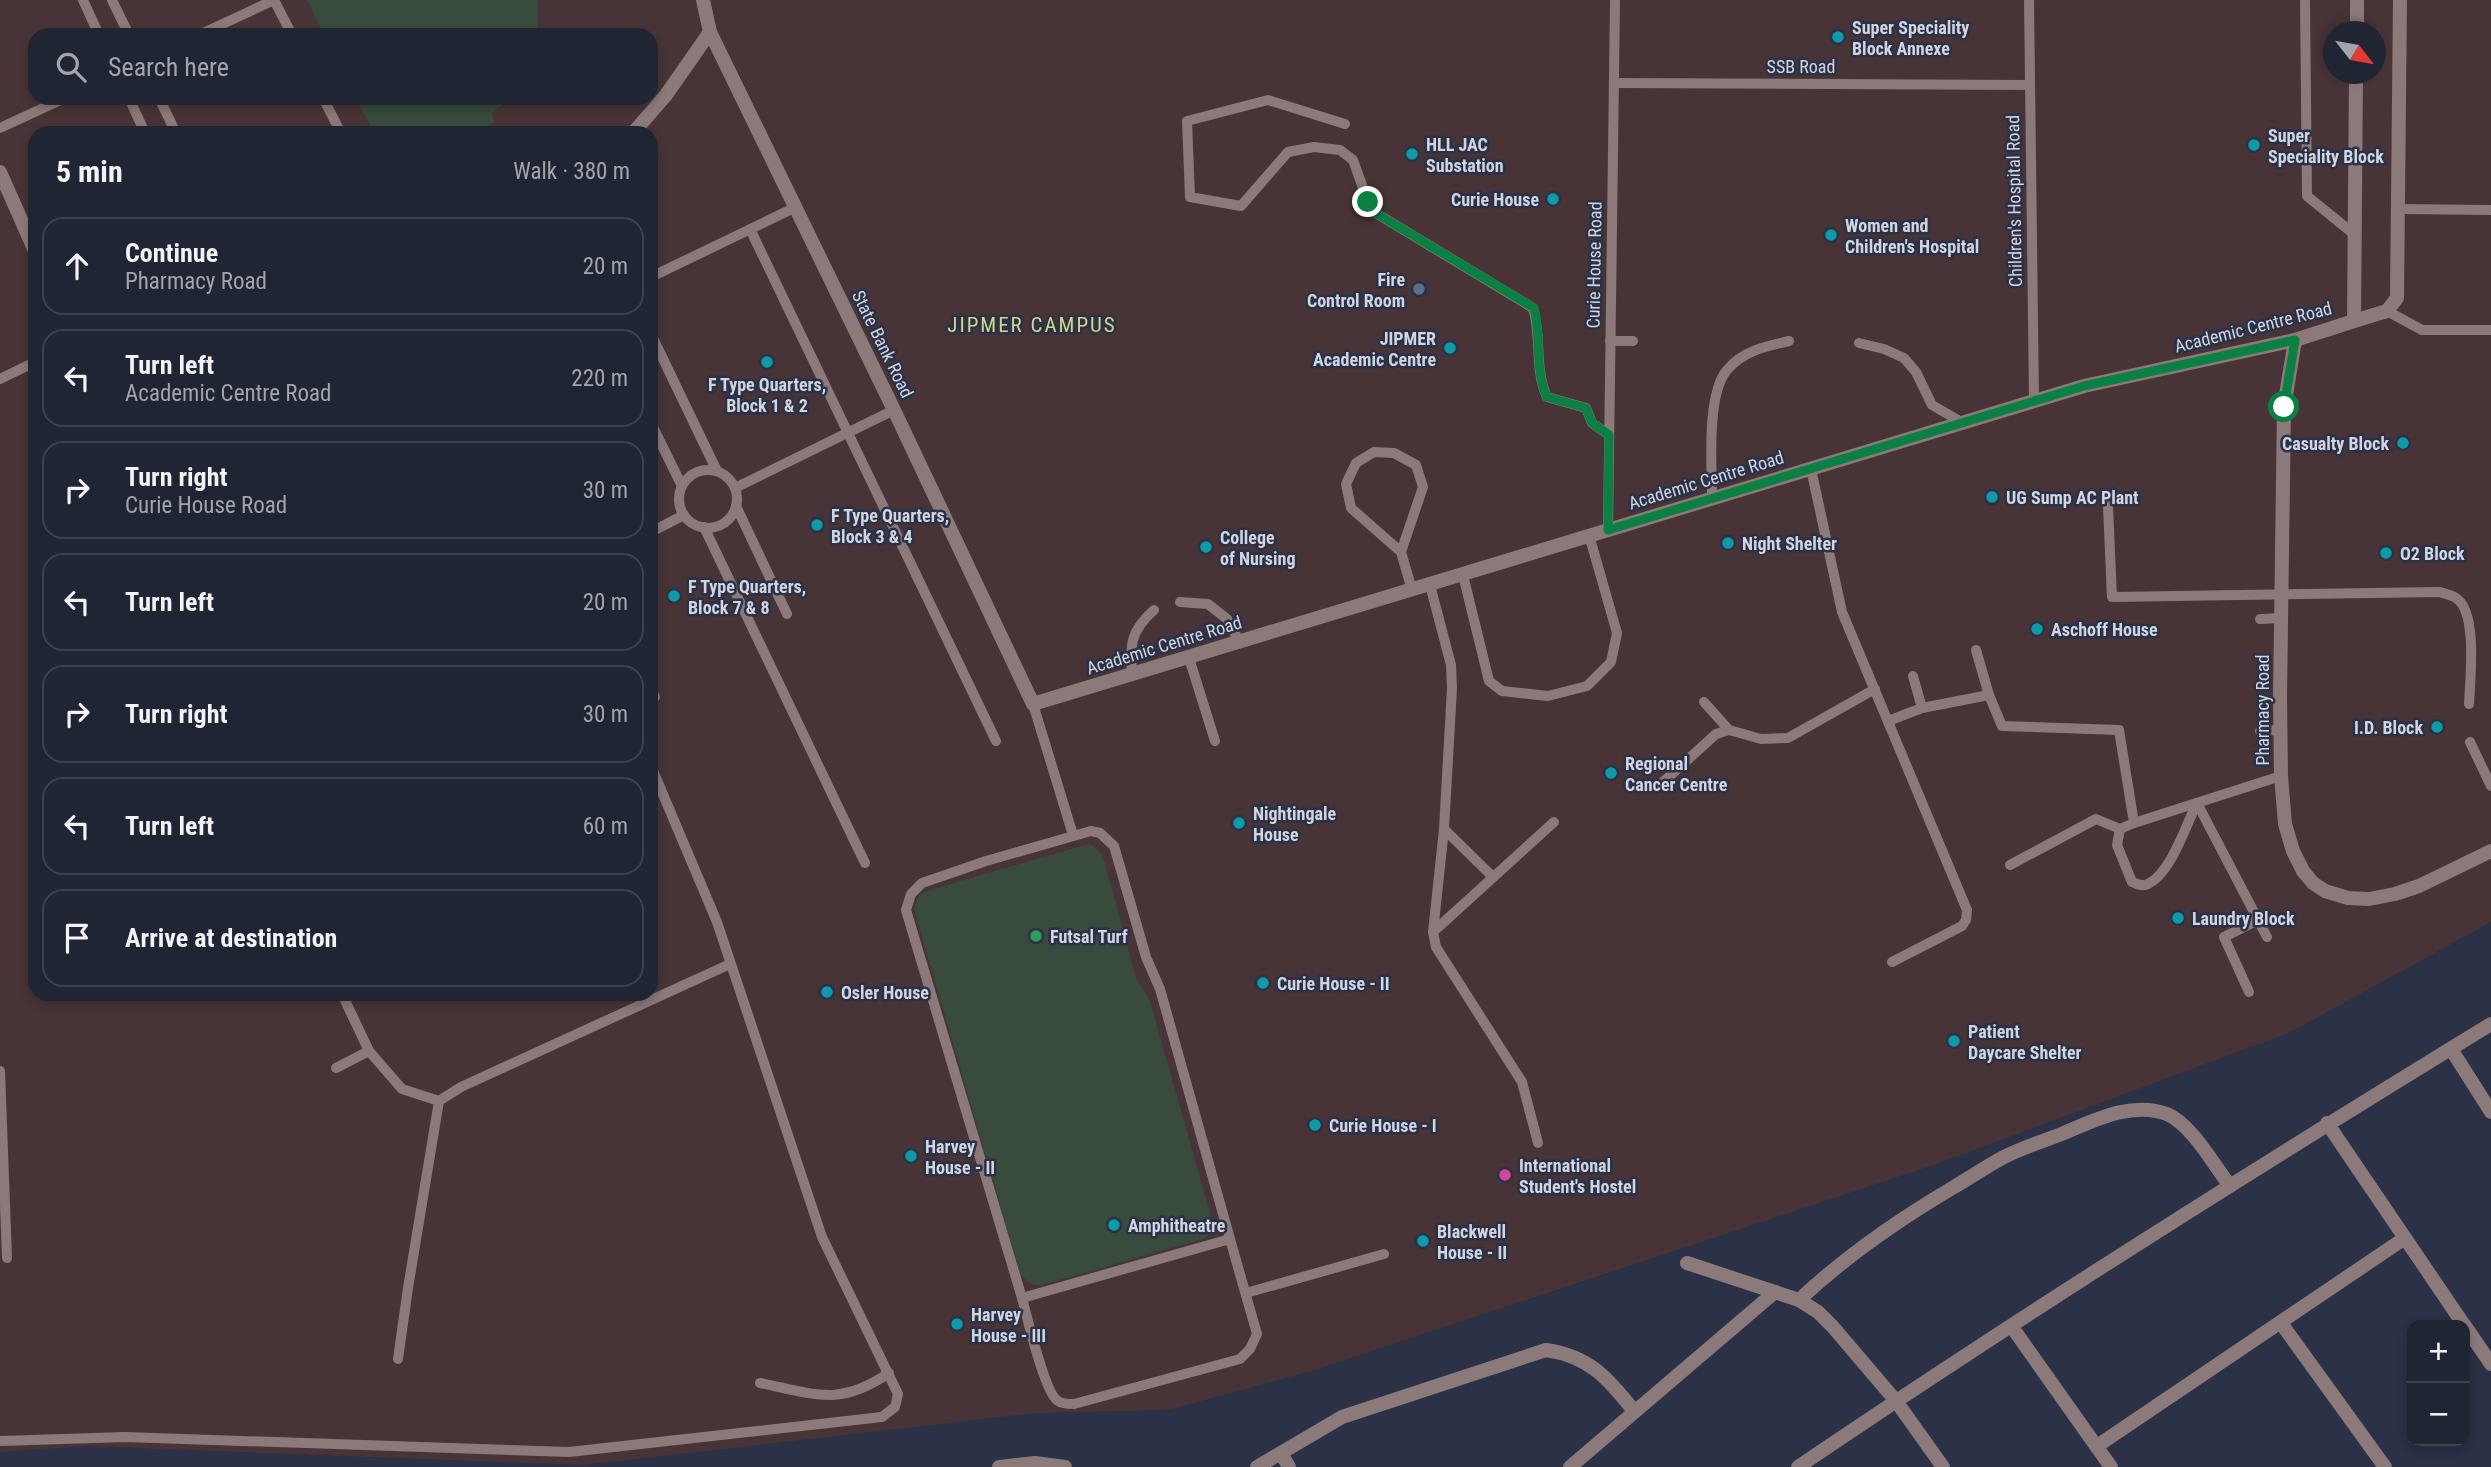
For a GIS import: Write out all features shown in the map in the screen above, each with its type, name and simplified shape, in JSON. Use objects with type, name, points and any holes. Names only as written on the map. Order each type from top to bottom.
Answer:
[{"type":"street","name":"State Bank Road","points":[[702,0],[710,32],[1033,704]]},
{"type":"street","points":[[2357,0],[2357,21]]},
{"type":"street","points":[[2387,311],[2398,298],[2400,0]]},
{"type":"street","points":[[639,126],[666,96],[710,32]]},
{"type":"street","points":[[2354,321],[2356,84]]},
{"type":"street","points":[[0,172],[28,235]]},
{"type":"street","name":"Academic Centre Road","points":[[1033,704],[2084,386],[2295,340],[2387,311]]},
{"type":"street","name":"Pharmacy Road","points":[[2295,340],[2284,407],[2281,730],[2285,824],[2293,851],[2303,871],[2313,883],[2325,891],[2348,898],[2369,899],[2419,886],[2491,851]]},
{"type":"street","points":[[1798,1467],[2327,1123],[2491,1024]]},
{"type":"street","points":[[2451,1049],[2491,1112]]},
{"type":"street","points":[[1798,1300],[1832,1269],[1863,1246],[1995,1163],[2110,1114],[2141,1110],[2165,1114],[2178,1121],[2230,1186]]},
{"type":"street","points":[[2327,1123],[2462,1320]]},
{"type":"street","points":[[2096,1446],[2405,1238]]},
{"type":"street","points":[[1687,1263],[1798,1300],[1818,1312],[1896,1401],[1943,1467]]},
{"type":"street","points":[[1570,1467],[1775,1293]]},
{"type":"street","points":[[2281,1323],[2385,1467]]},
{"type":"street","points":[[2012,1327],[2111,1467]]},
{"type":"street","points":[[2470,1332],[2491,1363]]},
{"type":"street","points":[[1257,1467],[1342,1417],[1546,1350],[1564,1352],[1583,1361],[1609,1380],[1634,1411]]},
{"type":"street","points":[[1281,1453],[1289,1467]]},
{"type":"street","points":[[999,1467],[1035,1463],[1065,1467]]},
{"type":"lane","points":[[83,0],[96,28]]},
{"type":"lane","points":[[113,0],[126,28]]},
{"type":"lane","points":[[214,28],[274,0],[288,28]]},
{"type":"lane","name":"Curie House Road","points":[[1608,530],[1615,0]]},
{"type":"lane","name":"Children's Hospital Road","points":[[2029,0],[2034,401]]},
{"type":"lane","points":[[2305,0],[2307,196],[2355,235]]},
{"type":"lane","name":"SSB Road","points":[[1614,83],[2030,85]]},
{"type":"lane","points":[[1345,124],[1268,100],[1187,121],[1190,198],[1241,206],[1288,152],[1314,146],[1340,150],[1353,160],[1374,212],[1534,308],[1537,319],[1540,383],[1547,397],[1586,408],[1592,423],[1609,435]]},
{"type":"lane","points":[[0,128],[50,105]]},
{"type":"lane","points":[[132,105],[142,126]]},
{"type":"lane","points":[[162,105],[173,126]]},
{"type":"lane","points":[[327,105],[337,126]]},
{"type":"lane","points":[[658,274],[796,207]]},
{"type":"lane","points":[[2398,209],[2491,210]]},
{"type":"lane","points":[[750,229],[996,741]]},
{"type":"lane","points":[[2387,311],[2422,330],[2491,330]]},
{"type":"lane","points":[[1610,341],[1633,341]]},
{"type":"lane","points":[[1712,498],[1712,425],[1722,377],[1750,352],[1789,341]]},
{"type":"lane","points":[[1858,343],[1884,349],[1904,358],[1916,372],[1932,405],[1963,423]]},
{"type":"lane","points":[[658,349],[717,471],[728,478],[735,488],[736,506],[787,614]]},
{"type":"lane","points":[[0,379],[28,365]]},
{"type":"lane","points":[[735,488],[894,410]]},
{"type":"lane","points":[[658,437],[682,486]]},
{"type":"lane","points":[[1401,552],[1423,487],[1416,465],[1394,453],[1374,452],[1356,463],[1346,484],[1351,508],[1401,552],[1412,590]]},
{"type":"lane","points":[[1811,469],[1842,612],[1967,910],[1962,926],[1892,962]]},
{"type":"lane","points":[[717,471],[700,471],[693,474],[682,486],[679,501],[684,515],[690,521],[713,527],[727,520],[736,506]]},
{"type":"lane","points":[[2108,506],[2112,597],[2440,592],[2457,598],[2467,611],[2470,634],[2469,704]]},
{"type":"lane","points":[[658,528],[684,515]]},
{"type":"lane","points":[[705,527],[864,863]]},
{"type":"lane","points":[[1463,575],[1489,681],[1502,691],[1548,696],[1587,686],[1611,662],[1618,633],[1589,535]]},
{"type":"lane","points":[[1430,585],[1451,666],[1452,688],[1444,829],[1433,932],[1436,947],[1522,1082],[1538,1143]]},
{"type":"lane","points":[[1180,602],[1208,604],[1227,619],[1240,643]]},
{"type":"lane","points":[[1132,675],[1130,648],[1140,622],[1154,610]]},
{"type":"lane","points":[[2260,619],[2282,618]]},
{"type":"lane","points":[[1976,650],[1989,695],[2002,726],[2119,730],[2134,823]]},
{"type":"lane","points":[[1189,658],[1215,741]]},
{"type":"lane","points":[[1913,676],[1923,708]]},
{"type":"lane","points":[[1704,702],[1729,730],[1761,739],[1788,738],[1875,689]]},
{"type":"lane","points":[[1888,721],[1923,708],[1989,695]]},
{"type":"lane","points":[[1033,704],[1073,835]]},
{"type":"lane","points":[[1662,783],[1716,734],[1729,730]]},
{"type":"lane","points":[[2260,731],[2281,730]]},
{"type":"lane","points":[[2470,742],[2491,786]]},
{"type":"lane","points":[[2010,864],[2096,819],[2120,829],[2281,776]]},
{"type":"lane","points":[[0,1441],[125,1437],[569,1452],[882,1417],[895,1407],[898,1394],[889,1373],[822,1237],[717,922],[658,783]]},
{"type":"lane","points":[[2120,829],[2117,845],[2132,882],[2140,886],[2148,884],[2167,866],[2197,803]]},
{"type":"lane","points":[[2197,803],[2267,937]]},
{"type":"lane","points":[[1433,932],[1554,822]]},
{"type":"lane","points":[[1444,829],[1493,877]]},
{"type":"lane","points":[[1090,831],[1100,833],[1114,846],[1146,957],[1160,989],[1230,1239],[1257,1334],[1250,1349],[1240,1359],[1074,1404],[1057,1401],[1051,1395],[906,911],[911,894],[922,883],[1090,831]]},
{"type":"lane","points":[[2249,992],[2224,936],[2258,920]]},
{"type":"lane","points":[[658,997],[730,964]]},
{"type":"lane","points":[[345,1001],[369,1051],[402,1089],[439,1101]]},
{"type":"lane","points":[[398,1359],[439,1101],[461,1087],[649,1001]]},
{"type":"lane","points":[[336,1068],[369,1051]]},
{"type":"lane","points":[[0,1071],[8,1258]]},
{"type":"lane","points":[[1022,1298],[1230,1239]]},
{"type":"lane","points":[[1246,1293],[1384,1254]]},
{"type":"lane","points":[[760,1383],[823,1395],[842,1395],[864,1388],[889,1373]]},
{"type":"shaded area","points":[[0,0],[2491,0],[2491,922],[2289,1033],[1936,1164],[1315,1370],[1168,1410],[1035,1413],[583,1465],[86,1446],[0,1452]]},
{"type":"green space","points":[[307,0],[538,0],[538,28],[321,28]]},
{"type":"green space","points":[[360,105],[503,105],[491,113],[495,122],[487,126],[370,126]]},
{"type":"green space","points":[[1088,844],[1094,846],[1103,856],[1136,978],[1149,998],[1214,1226],[1206,1238],[1038,1285],[1024,1279],[1020,1273],[914,909],[919,896],[926,891]]},
{"type":"place","name":"Super Speciality Block Annexe","points":[[1838,37]]},
{"type":"place","name":"Super Speciality Block","points":[[2254,145]]},
{"type":"place","name":"HLL JAC Substation","points":[[1412,154]]},
{"type":"place","name":"Curie House","points":[[1553,199]]},
{"type":"place","name":"Women and Children's Hospital","points":[[1831,235]]},
{"type":"place","name":"Fire Control Room","points":[[1419,289]]},
{"type":"place","name":"JIPMER Academic Centre","points":[[1450,348]]},
{"type":"place","name":"F Type Quarters, Block 1 & 2","points":[[767,362]]},
{"type":"place","name":"Casualty Block","points":[[2403,443]]},
{"type":"place","name":"UG Sump AC Plant","points":[[1992,497]]},
{"type":"place","name":"F Type Quarters, Block 3 & 4","points":[[817,525]]},
{"type":"place","name":"Night Shelter","points":[[1728,543]]},
{"type":"place","name":"College of Nursing","points":[[1206,547]]},
{"type":"place","name":"O2 Block","points":[[2386,553]]},
{"type":"place","name":"F Type Quarters, Block 7 & 8","points":[[674,596]]},
{"type":"place","name":"Aschoff House","points":[[2037,629]]},
{"type":"place","name":"I.D. Block","points":[[2437,727]]},
{"type":"place","name":"Regional Cancer Centre","points":[[1611,773]]},
{"type":"place","name":"Nightingale House","points":[[1239,823]]},
{"type":"place","name":"Laundry Block","points":[[2178,918]]},
{"type":"place","name":"Futsal Turf","points":[[1036,936]]},
{"type":"place","name":"Curie House - II","points":[[1263,983]]},
{"type":"place","name":"Osler House","points":[[827,992]]},
{"type":"place","name":"Patient Daycare Shelter","points":[[1954,1041]]},
{"type":"place","name":"Curie House - I","points":[[1315,1125]]},
{"type":"place","name":"Harvey House - II","points":[[911,1156]]},
{"type":"place","name":"International Student's Hostel","points":[[1505,1175]]},
{"type":"place","name":"Amphitheatre","points":[[1114,1225]]},
{"type":"place","name":"Blackwell House - II","points":[[1423,1241]]},
{"type":"place","name":"Harvey House - III","points":[[957,1324]]},
{"type":"district","name":"JIPMER CAMPUS","points":[[1032,325]]},
{"type":"route","points":[[1368,202],[1374,212],[1534,308],[1537,319],[1540,383],[1547,397],[1586,408],[1592,423],[1609,435],[1608,530],[2084,386],[2295,340],[2284,407]]}]
